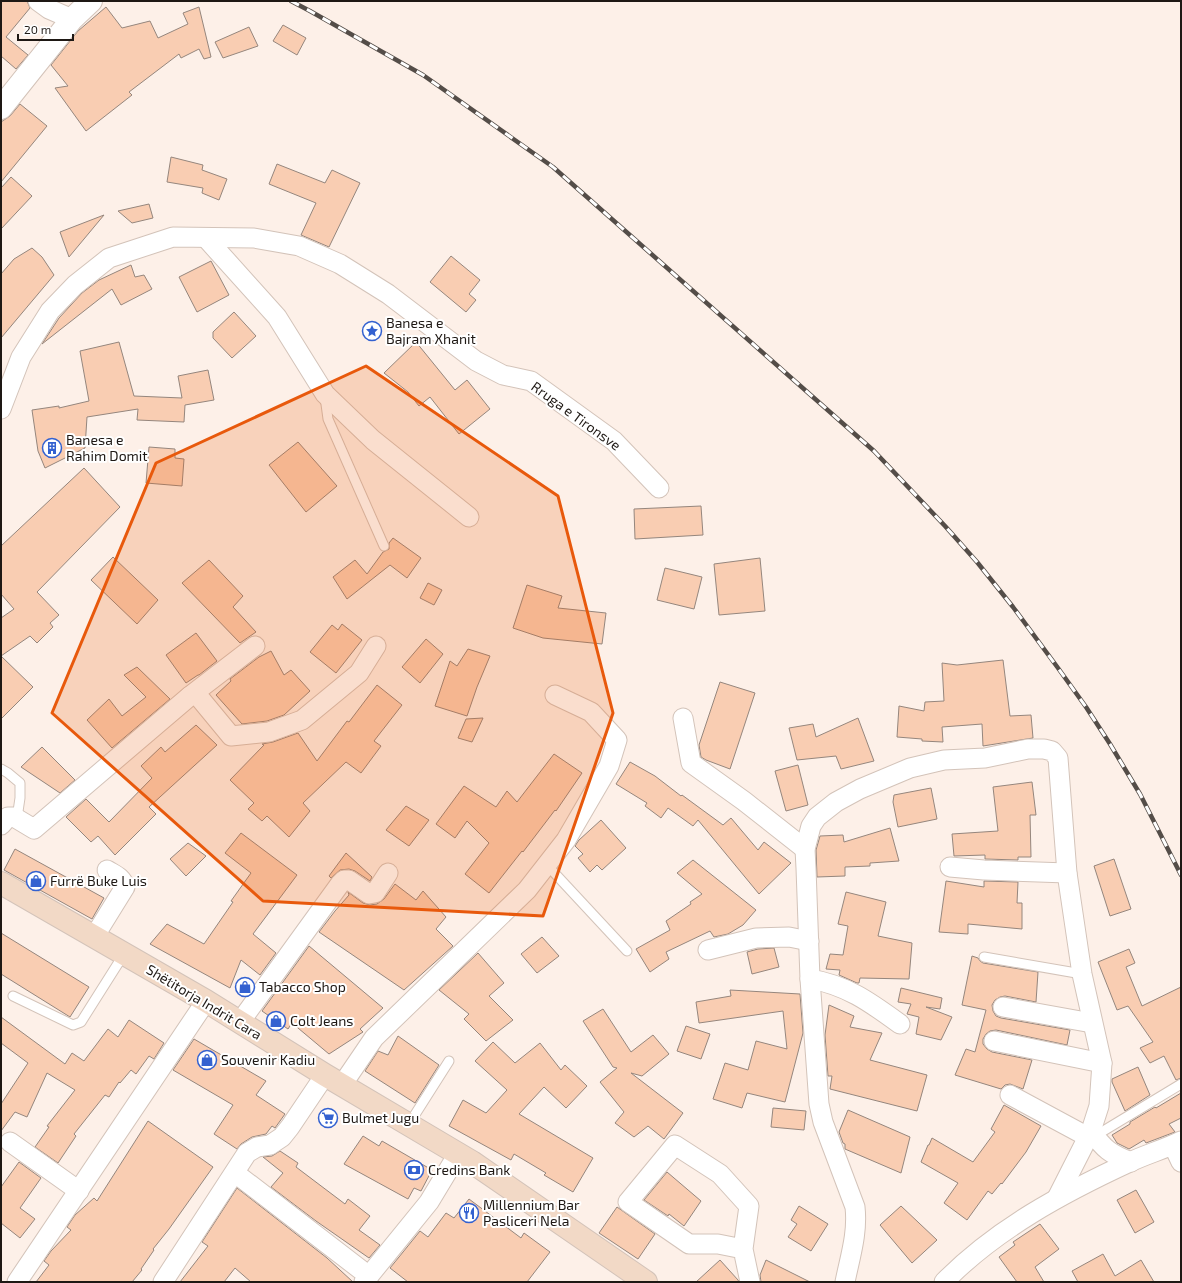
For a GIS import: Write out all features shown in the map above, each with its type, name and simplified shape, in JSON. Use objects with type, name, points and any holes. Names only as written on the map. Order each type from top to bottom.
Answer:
[{"type":"main road","name":"Shëtitorja Indrit Cara","points":[[1,882],[206,1001],[333,1080],[472,1162],[646,1282]]},
{"type":"street","points":[[38,1],[49,9],[72,19]]},
{"type":"street","points":[[1,108],[72,19],[90,1]]},
{"type":"street","name":"Rruga e Tironsve","points":[[1,408],[21,357],[50,311],[75,285],[109,258],[173,237],[254,238],[299,246],[340,264],[388,294],[476,361],[503,375],[530,381],[614,441],[659,488]]},
{"type":"street","points":[[206,238],[278,317],[325,394],[373,440],[470,517]]},
{"type":"street","points":[[9,821],[34,829],[190,696],[255,646]]},
{"type":"street","points":[[190,696],[198,696],[231,736],[269,732],[302,720],[359,673],[376,646]]},
{"type":"street","points":[[163,1282],[247,1153],[257,1147],[270,1145],[282,1137],[333,1080],[374,1038],[527,890],[566,840],[608,766],[617,740],[591,712],[555,695]]},
{"type":"street","points":[[683,718],[691,763],[744,801],[805,849]]},
{"type":"street","points":[[845,1282],[855,1236],[856,1221],[854,1207],[820,1113],[810,979],[805,849],[811,826],[817,817],[836,802],[860,789],[910,768],[944,760],[985,758],[1028,749],[1044,748],[1055,754],[1060,763],[1067,873],[1082,974],[1102,1063],[1099,1106],[1091,1134],[1057,1198]]},
{"type":"street","points":[[950,867],[984,870],[1067,873]]},
{"type":"street","points":[[94,937],[125,887],[123,881],[119,877],[107,870]]},
{"type":"street","points":[[240,1022],[340,884],[344,880],[349,880],[369,894],[372,894],[388,873]]},
{"type":"street","points":[[708,950],[756,938],[790,937],[809,940]]},
{"type":"street","points":[[810,979],[827,982],[862,997],[900,1024]]},
{"type":"street","points":[[17,1282],[206,1001]]},
{"type":"street","points":[[1003,1007],[1092,1023]]},
{"type":"street","points":[[994,1041],[1102,1063]]},
{"type":"street","points":[[1010,1095],[1091,1134],[1110,1152],[1132,1162]]},
{"type":"street","points":[[10,1142],[79,1191]]},
{"type":"street","points":[[743,1249],[718,1244],[689,1244],[628,1202],[674,1145],[720,1174],[748,1206],[743,1249],[750,1282]]},
{"type":"street","points":[[944,1282],[981,1248],[1057,1198],[1132,1162],[1178,1149]]},
{"type":"street","points":[[235,1172],[367,1279],[429,1202],[458,1154]]},
{"type":"lane","points":[[325,394],[328,419],[384,546]]},
{"type":"lane","points":[[1,769],[20,783],[20,798],[9,821]]},
{"type":"lane","points":[[547,865],[627,951]]},
{"type":"lane","points":[[13,996],[73,1025],[81,1022],[124,954]]},
{"type":"lane","points":[[984,957],[1082,974]]},
{"type":"lane","points":[[409,1124],[449,1060]]},
{"type":"lane","points":[[1091,1134],[1181,1084]]},
{"type":"highlighted area","points":[[366,366],[558,496],[613,713],[543,916],[263,901],[52,713],[156,463]]},
{"type":"building","points":[[1,1],[27,1],[30,8],[6,37],[28,55],[16,69],[1,56]]},
{"type":"building","points":[[106,7],[122,28],[150,21],[158,38],[188,24],[183,13],[199,7],[211,57],[204,59],[199,49],[181,58],[179,54],[129,92],[132,95],[86,131],[55,88],[68,86],[51,65],[78,31]]},
{"type":"building","points":[[283,25],[306,38],[297,55],[273,41]]},
{"type":"building","points":[[249,27],[258,46],[223,58],[215,42]]},
{"type":"building","points":[[20,104],[47,126],[1,182],[1,122],[10,116]]},
{"type":"building","points":[[171,157],[203,165],[202,170],[227,179],[219,200],[202,193],[203,188],[167,182]]},
{"type":"building","points":[[277,164],[325,183],[332,170],[360,183],[329,247],[301,235],[316,203],[269,184]]},
{"type":"building","points":[[11,177],[32,196],[1,229],[1,188]]},
{"type":"building","points":[[149,204],[153,218],[132,223],[118,211]]},
{"type":"building","points":[[104,215],[69,257],[60,232]]},
{"type":"building","points":[[32,248],[42,257],[54,275],[1,338],[1,274],[14,259]]},
{"type":"building","points":[[451,256],[480,280],[469,294],[476,300],[466,312],[430,282]]},
{"type":"building","points":[[211,261],[229,295],[197,312],[179,277]]},
{"type":"building","points":[[131,265],[135,277],[144,275],[152,289],[121,305],[112,289],[42,344],[59,318],[82,293],[99,280]]},
{"type":"building","points":[[234,312],[256,336],[232,358],[213,338],[213,332]]},
{"type":"building","points":[[119,342],[134,396],[182,398],[178,376],[208,370],[214,400],[185,405],[184,422],[137,420],[138,409],[87,417],[85,448],[45,468],[38,451],[32,410],[59,406],[59,408],[89,401],[80,351]]},
{"type":"building","points":[[416,342],[455,390],[467,380],[490,409],[459,434],[430,397],[419,406],[408,392],[384,373]]},
{"type":"building","points":[[298,442],[337,486],[306,512],[269,465]]},
{"type":"building","points":[[149,447],[175,449],[175,458],[184,459],[182,486],[146,483]]},
{"type":"building","points":[[84,468],[120,507],[37,592],[59,615],[50,623],[53,627],[37,643],[30,636],[1,656],[1,618],[14,609],[1,594],[1,546]]},
{"type":"building","points":[[701,506],[703,535],[635,539],[634,509]]},
{"type":"building","points":[[393,538],[421,558],[407,578],[390,565],[347,599],[333,577],[355,560],[367,574],[383,552],[389,549],[389,543]]},
{"type":"building","points":[[113,557],[158,600],[137,624],[91,580]]},
{"type":"building","points":[[760,558],[765,611],[719,615],[714,564]]},
{"type":"building","points":[[209,560],[243,596],[233,607],[256,632],[240,643],[182,583]]},
{"type":"building","points":[[665,568],[702,577],[694,609],[657,600]]},
{"type":"building","points":[[428,583],[442,590],[434,605],[420,598]]},
{"type":"building","points":[[527,585],[562,596],[558,608],[606,613],[602,644],[543,638],[513,628]]},
{"type":"building","points":[[342,624],[362,640],[336,673],[310,652],[332,625],[338,630]]},
{"type":"building","points":[[196,633],[217,661],[186,683],[166,655]]},
{"type":"building","points":[[426,639],[443,654],[420,683],[402,667]]},
{"type":"building","points":[[468,649],[490,656],[467,716],[435,706],[450,661],[457,666]]},
{"type":"building","points":[[271,651],[284,675],[291,670],[310,691],[284,715],[267,721],[242,724],[216,695],[231,681],[230,679],[259,657]]},
{"type":"building","points":[[1,656],[33,687],[1,719]]},
{"type":"building","points":[[1003,660],[1010,716],[1031,715],[1033,738],[983,746],[982,724],[942,727],[943,742],[922,741],[922,739],[897,737],[899,706],[924,711],[925,702],[944,701],[942,663],[957,665]]},
{"type":"building","points":[[137,667],[170,699],[112,748],[87,720],[109,699],[122,716],[146,697],[124,675]]},
{"type":"building","points":[[720,682],[755,693],[730,769],[701,757],[699,745]]},
{"type":"building","points":[[377,685],[402,705],[374,741],[381,746],[361,773],[346,762],[303,803],[310,811],[289,837],[267,816],[262,821],[248,809],[254,803],[230,780],[264,745],[262,744],[273,742],[298,733],[317,761],[347,721],[349,722]]},
{"type":"building","points":[[483,718],[472,742],[458,738],[466,719]]},
{"type":"building","points":[[858,718],[874,761],[841,769],[836,756],[797,760],[789,728],[813,724],[816,737]]},
{"type":"building","points":[[196,725],[217,745],[149,807],[156,814],[115,855],[98,836],[91,842],[66,817],[86,799],[109,822],[152,778],[141,766],[161,747],[165,752]]},
{"type":"building","points":[[42,747],[75,780],[60,793],[21,767]]},
{"type":"building","points":[[554,754],[582,773],[556,811],[555,810],[489,893],[465,874],[489,843],[467,821],[455,838],[436,824],[464,786],[496,807],[507,791],[517,802]]},
{"type":"building","points":[[630,762],[655,776],[723,825],[731,818],[758,850],[764,842],[791,863],[759,894],[698,820],[693,826],[668,808],[661,818],[645,806],[647,803],[616,784]]},
{"type":"building","points":[[798,765],[808,805],[786,811],[775,771]]},
{"type":"building","points":[[1032,782],[1036,815],[1030,815],[1031,857],[1018,857],[1018,860],[985,859],[985,855],[954,856],[952,834],[998,831],[993,787]]},
{"type":"building","points":[[931,788],[937,819],[898,827],[893,802],[894,795]]},
{"type":"building","points":[[406,806],[429,820],[409,846],[386,830]]},
{"type":"building","points":[[601,820],[626,848],[602,870],[597,865],[590,872],[578,858],[583,854],[575,846],[579,840]]},
{"type":"building","points":[[890,828],[899,861],[870,863],[870,866],[845,867],[845,876],[817,877],[816,850],[820,836],[843,835],[844,842]]},
{"type":"building","points":[[241,833],[297,875],[253,934],[276,953],[260,975],[241,960],[230,988],[150,944],[167,924],[204,944],[233,902],[231,901],[251,873],[225,853]]},
{"type":"building","points":[[188,843],[206,856],[186,876],[170,859]]},
{"type":"building","points":[[15,849],[104,898],[92,919],[4,870]]},
{"type":"building","points":[[346,853],[372,877],[370,881],[355,871],[349,869],[340,870],[331,878],[329,876]]},
{"type":"building","points":[[1114,859],[1131,909],[1110,916],[1094,866]]},
{"type":"building","points":[[693,860],[756,910],[743,925],[728,934],[714,937],[710,931],[666,952],[669,959],[650,972],[636,949],[670,930],[666,921],[691,904],[690,902],[702,894],[677,873]]},
{"type":"building","points":[[946,881],[984,887],[984,881],[1018,882],[1017,903],[1022,903],[1022,929],[968,924],[968,934],[939,932]]},
{"type":"building","points":[[395,884],[416,900],[423,891],[446,917],[436,929],[453,946],[404,990],[319,932],[349,895],[348,892],[363,903],[370,905],[377,904],[384,899]]},
{"type":"building","points":[[846,892],[886,902],[878,936],[912,943],[909,979],[860,978],[859,983],[857,983],[839,975],[840,970],[826,969],[830,954],[843,955],[848,926],[838,924]]},
{"type":"building","points":[[1,933],[89,987],[70,1017],[1,974]]},
{"type":"building","points":[[542,937],[559,956],[537,973],[521,954]]},
{"type":"building","points":[[309,946],[383,1008],[360,1029],[363,1032],[329,1054],[292,1023],[288,1029],[262,1011]]},
{"type":"building","points":[[774,948],[779,967],[752,974],[747,952],[758,949]]},
{"type":"building","points":[[1129,949],[1135,963],[1126,967],[1142,1006],[1181,987],[1181,1078],[1176,1080],[1164,1056],[1150,1063],[1140,1048],[1153,1042],[1128,1006],[1117,1010],[1098,962]]},
{"type":"building","points":[[478,953],[504,983],[489,996],[513,1020],[486,1041],[464,1019],[469,1014],[439,990]]},
{"type":"building","points":[[972,956],[978,958],[983,963],[1038,972],[1036,1002],[1005,996],[1000,997],[995,1000],[992,1005],[996,1016],[1070,1030],[1067,1045],[996,1030],[990,1031],[986,1034],[983,1039],[983,1044],[992,1052],[1032,1060],[1023,1089],[1010,1084],[1005,1085],[1001,1089],[955,1075],[966,1049],[975,1052],[986,1010],[962,1005]]},
{"type":"building","points":[[901,988],[942,998],[940,1009],[926,1007],[952,1017],[941,1040],[916,1034],[919,1017],[907,1014],[911,1004],[898,1002]]},
{"type":"building","points":[[730,990],[800,994],[803,1033],[785,1102],[747,1093],[742,1108],[713,1099],[725,1063],[748,1070],[756,1041],[787,1049],[783,1011],[699,1023],[696,1002],[731,996]]},
{"type":"building","points":[[829,1005],[854,1016],[850,1027],[882,1033],[870,1060],[927,1075],[917,1111],[830,1089],[832,1076],[828,1076],[825,1035]]},
{"type":"building","points":[[603,1009],[631,1052],[653,1035],[669,1054],[642,1076],[631,1073],[683,1113],[664,1139],[648,1126],[634,1137],[615,1123],[624,1112],[600,1082],[617,1068],[613,1067],[583,1021]]},
{"type":"building","points":[[1,1017],[65,1064],[72,1053],[84,1061],[108,1029],[118,1037],[129,1020],[164,1043],[154,1059],[149,1056],[136,1074],[131,1070],[120,1083],[119,1082],[109,1097],[105,1095],[74,1134],[76,1136],[58,1163],[35,1147],[49,1127],[47,1126],[75,1090],[47,1073],[27,1117],[15,1112],[1,1131],[1,1104],[28,1063],[1,1043]]},
{"type":"building","points":[[686,1026],[710,1034],[701,1059],[677,1051]]},
{"type":"building","points":[[398,1036],[439,1065],[415,1103],[365,1071],[378,1051],[388,1055]]},
{"type":"building","points":[[194,1039],[266,1081],[256,1095],[285,1114],[275,1128],[272,1126],[266,1134],[252,1137],[241,1144],[237,1149],[214,1134],[233,1105],[173,1070]]},
{"type":"building","points":[[493,1042],[515,1063],[540,1043],[561,1070],[565,1065],[587,1086],[566,1108],[544,1087],[519,1114],[593,1158],[573,1192],[544,1175],[546,1173],[514,1154],[511,1160],[449,1126],[463,1100],[486,1113],[507,1090],[475,1061]]},
{"type":"building","points":[[1138,1067],[1150,1095],[1125,1111],[1112,1079]]},
{"type":"building","points":[[1181,1093],[1181,1118],[1169,1124],[1175,1132],[1146,1143],[1144,1140],[1129,1149],[1117,1143],[1112,1135],[1130,1124],[1130,1122]]},
{"type":"building","points":[[1004,1105],[1041,1126],[1026,1152],[1002,1184],[1001,1183],[992,1194],[988,1191],[967,1220],[944,1203],[958,1183],[921,1162],[932,1138],[973,1162],[995,1132],[991,1129]]},
{"type":"building","points":[[773,1108],[806,1111],[804,1130],[771,1127]]},
{"type":"building","points":[[848,1110],[910,1137],[901,1173],[845,1149],[845,1144],[843,1143],[839,1132]]},
{"type":"building","points":[[148,1121],[213,1167],[153,1249],[154,1250],[141,1269],[142,1270],[132,1282],[36,1282],[49,1265],[44,1261],[51,1251],[71,1230],[67,1227],[75,1215],[94,1198],[97,1201]]},
{"type":"building","points":[[363,1136],[379,1146],[382,1141],[432,1170],[421,1191],[414,1188],[408,1199],[344,1164]]},
{"type":"building","points":[[280,1151],[298,1163],[296,1167],[345,1204],[348,1199],[370,1216],[359,1230],[380,1245],[369,1258],[271,1187],[283,1173],[263,1157],[272,1156]]},
{"type":"building","points":[[19,1162],[41,1178],[20,1208],[35,1219],[20,1238],[1,1223],[1,1187]]},
{"type":"building","points":[[667,1172],[701,1201],[684,1226],[669,1214],[668,1216],[644,1200]]},
{"type":"building","points":[[237,1188],[327,1258],[353,1282],[251,1282],[235,1268],[224,1282],[180,1282],[208,1246],[202,1242]]},
{"type":"building","points":[[1136,1190],[1154,1222],[1135,1233],[1117,1200]]},
{"type":"building","points":[[469,1199],[521,1238],[524,1233],[550,1252],[527,1282],[408,1282],[390,1268],[420,1231],[428,1237],[446,1213],[454,1218]]},
{"type":"building","points":[[799,1206],[828,1224],[811,1251],[788,1237],[797,1224],[791,1220]]},
{"type":"building","points":[[901,1206],[937,1240],[912,1263],[880,1225]]},
{"type":"building","points":[[617,1207],[655,1234],[638,1259],[599,1233]]},
{"type":"building","points":[[1040,1224],[1059,1249],[1035,1267],[1044,1282],[1017,1282],[999,1257],[1015,1245],[1013,1242]]},
{"type":"building","points":[[1103,1254],[1115,1276],[1141,1260],[1154,1282],[1078,1282],[1072,1271]]},
{"type":"building","points":[[720,1260],[739,1282],[696,1282]]},
{"type":"building","points":[[766,1260],[810,1282],[761,1282],[760,1275]]},
{"type":"railway","points":[[291,1],[423,75],[553,167],[874,451],[977,562],[1013,607],[1058,668],[1086,707],[1140,794],[1181,875]]},
{"type":"place","name":"Banesa e Bajram Xhanit","points":[[372,331]]},
{"type":"place","name":"Banesa e Rahim Domit","points":[[52,448]]},
{"type":"place","name":"Furrë Buke Luis","points":[[36,881]]},
{"type":"place","name":"Tabacco Shop","points":[[245,987]]},
{"type":"place","name":"Colt Jeans","points":[[276,1021]]},
{"type":"place","name":"Souvenir Kadiu","points":[[207,1060]]},
{"type":"place","name":"Bulmet Jugu","points":[[328,1118]]},
{"type":"place","name":"Credins Bank","points":[[414,1170]]},
{"type":"place","name":"Millennium Bar Pasliceri Nela","points":[[469,1213]]}]
